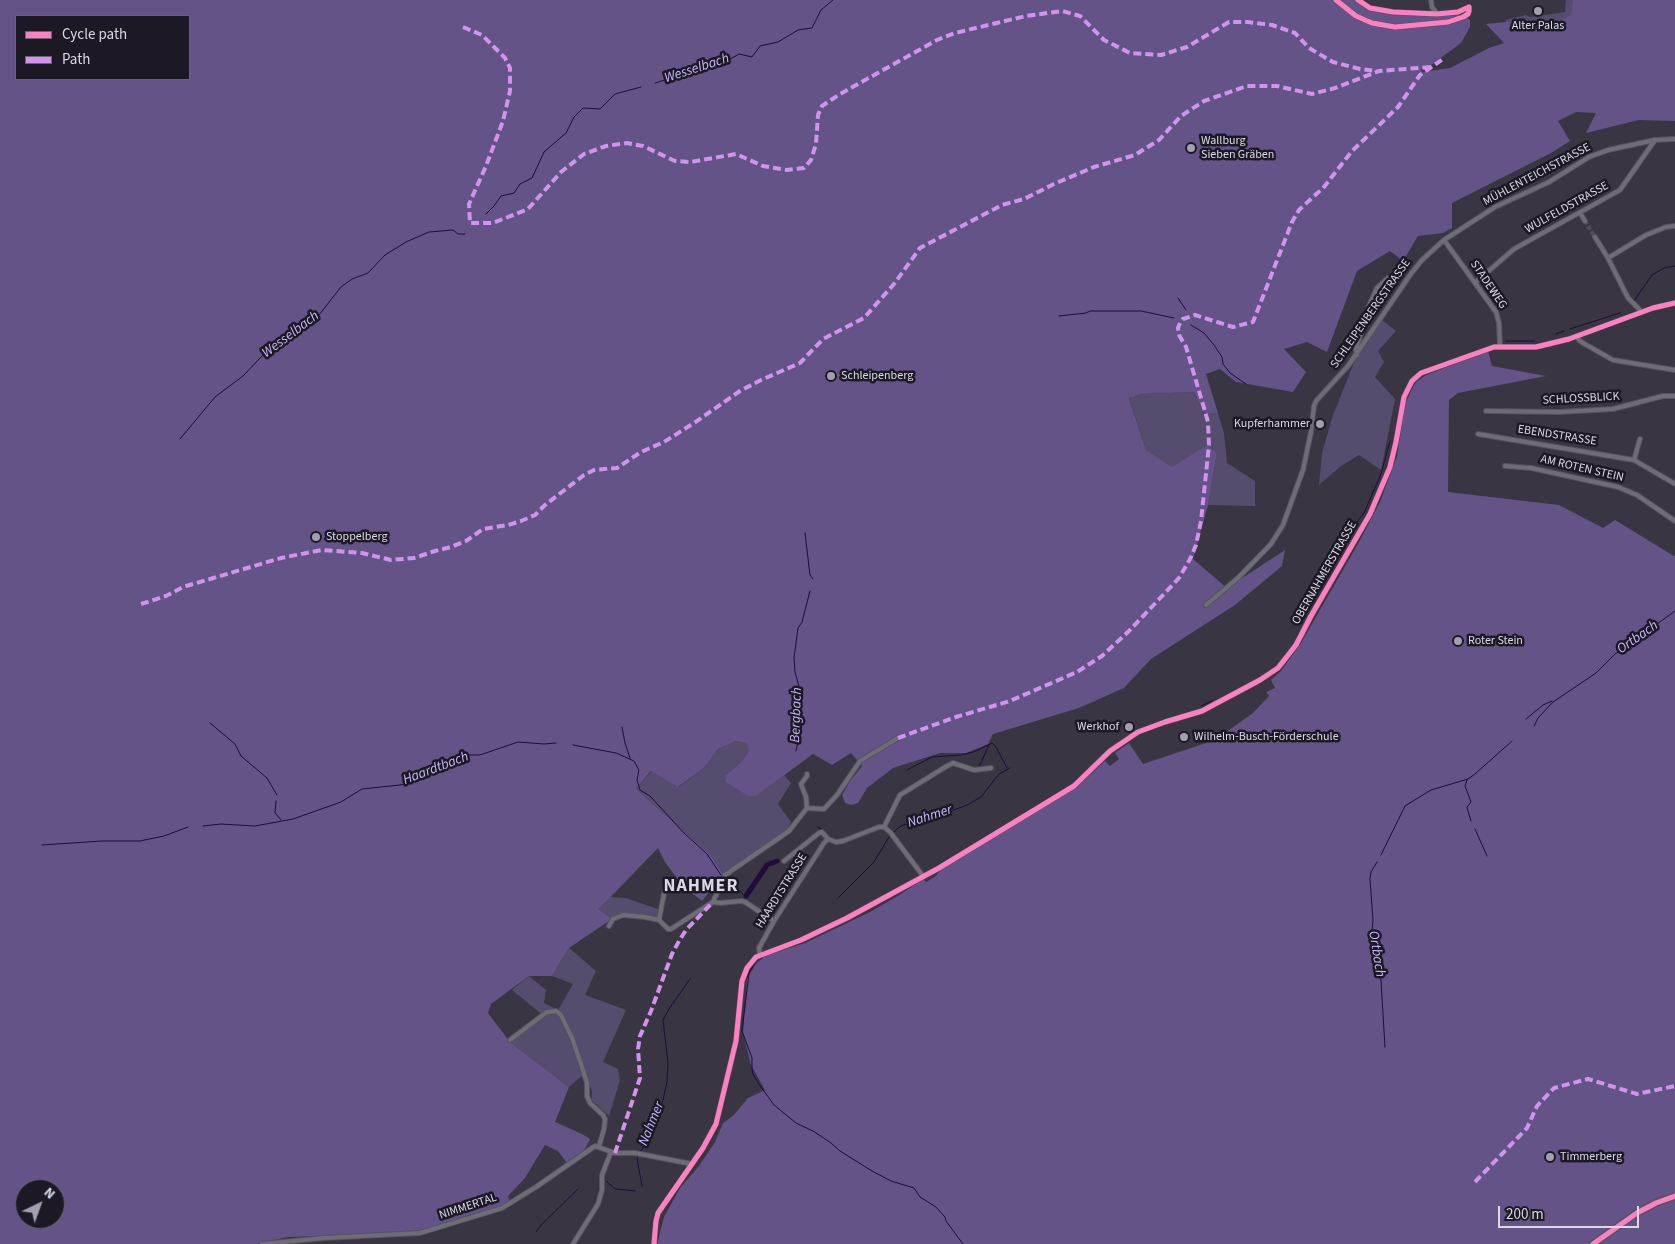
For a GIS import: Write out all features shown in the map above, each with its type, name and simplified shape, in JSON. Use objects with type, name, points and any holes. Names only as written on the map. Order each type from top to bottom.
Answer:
[{"type":"street","points":[[1336,0],[1356,16],[1372,23],[1395,27],[1448,22],[1468,14],[1469,7],[1458,12],[1437,14],[1393,12],[1370,8],[1358,0]]},
{"type":"street","points":[[1431,0],[1432,7],[1437,14]]},
{"type":"street","name":"MÜHLENTEICHSTRASSE","points":[[1444,240],[1502,203],[1549,182],[1589,157],[1608,150],[1655,140],[1675,139]]},
{"type":"street","name":"WULFELDSTRASSE","points":[[1476,282],[1514,249],[1620,190],[1655,140]]},
{"type":"street","points":[[1580,213],[1585,221]]},
{"type":"street","points":[[1608,258],[1646,236],[1666,227],[1675,226]]},
{"type":"street","points":[[1595,237],[1628,298],[1641,312]]},
{"type":"street","name":"STADEWEG","points":[[1444,240],[1496,312],[1499,323],[1500,346]]},
{"type":"street","name":"SCHLEIPENBERGSTRASSE","points":[[1206,605],[1240,577],[1271,544],[1283,525],[1302,470],[1312,432],[1316,402],[1357,354],[1415,267],[1444,240]]},
{"type":"street","points":[[1357,354],[1357,342],[1369,306],[1377,288],[1388,278]]},
{"type":"street","name":"OBERNAHMERSTRASSE","points":[[760,955],[801,940],[847,918],[923,876],[1074,786],[1110,751],[1138,732],[1165,722],[1190,716],[1216,705],[1278,668],[1296,646],[1311,616],[1370,514],[1390,467],[1402,404],[1409,385],[1416,376],[1426,370],[1478,352],[1500,346],[1541,346],[1577,336],[1641,312],[1675,303]]},
{"type":"street","points":[[1577,336],[1578,340],[1613,360],[1675,370]]},
{"type":"street","name":"SCHLOSSBLICK","points":[[1486,411],[1560,412],[1613,409],[1663,396],[1675,396]]},
{"type":"street","name":"EBENDSTRASSE","points":[[1478,434],[1634,460],[1675,484]]},
{"type":"street","points":[[1634,460],[1640,439]]},
{"type":"street","name":"AM ROTEN STEIN","points":[[1505,466],[1531,468],[1618,487],[1637,495],[1675,520]]},
{"type":"street","points":[[807,808],[824,808],[837,795],[860,761],[898,738]]},
{"type":"street","points":[[923,876],[891,833],[884,827],[900,795],[953,764],[974,770],[991,768]]},
{"type":"street","points":[[610,926],[613,919],[623,916],[645,917],[659,920],[671,929],[713,902],[725,875],[789,831],[807,808],[806,797],[801,784],[807,774]]},
{"type":"street","name":"HAARDTSTRASSE","points":[[784,861],[822,832],[828,839],[836,842],[884,827]]},
{"type":"street","name":"HAARDTSTRASSE","points":[[760,955],[759,948],[774,921],[828,839]]},
{"type":"street","points":[[659,920],[666,883]]},
{"type":"street","points":[[713,902],[745,902],[774,921]]},
{"type":"street","points":[[654,1244],[658,1213],[703,1148],[716,1124],[730,1074],[736,1041],[742,981],[750,964],[760,955]]},
{"type":"street","points":[[510,1040],[547,1012],[556,1011],[561,1015],[572,1038],[587,1083],[587,1096],[590,1103],[605,1119],[599,1146],[611,1152],[635,1153],[692,1164]]},
{"type":"street","name":"NIMMERTAL","points":[[262,1244],[324,1238],[420,1233],[502,1208],[536,1187],[592,1147],[599,1146]]},
{"type":"street","points":[[573,1244],[598,1204],[602,1190],[602,1175],[611,1152]]},
{"type":"street","points":[[1592,1244],[1638,1213],[1656,1203],[1675,1196]]},
{"type":"shaded area","points":[[0,0],[1358,0],[1370,8],[1430,16],[1463,15],[1470,20],[1470,27],[1461,43],[1430,66],[1421,69],[1422,72],[1450,68],[1489,48],[1504,43],[1486,24],[1515,21],[1560,21],[1571,15],[1573,0],[1675,0],[1675,121],[1639,120],[1586,133],[1596,113],[1576,112],[1558,121],[1570,141],[1551,153],[1452,203],[1452,228],[1443,233],[1418,236],[1403,261],[1390,251],[1357,271],[1327,352],[1307,342],[1284,349],[1306,372],[1293,392],[1236,382],[1220,369],[1206,374],[1218,413],[1205,414],[1194,392],[1141,394],[1129,398],[1146,450],[1172,467],[1207,445],[1217,453],[1208,505],[1193,559],[1227,588],[1285,550],[1282,566],[1235,605],[1151,659],[1124,688],[1079,708],[993,734],[988,744],[966,753],[940,753],[893,768],[867,788],[858,803],[851,805],[845,803],[842,795],[862,766],[851,753],[832,765],[813,754],[756,796],[748,796],[726,782],[725,776],[743,760],[749,750],[747,743],[736,741],[718,749],[704,768],[678,787],[651,771],[636,789],[710,854],[723,874],[702,901],[682,885],[665,862],[658,848],[599,909],[612,919],[569,948],[552,976],[529,976],[491,1004],[488,1013],[510,1042],[569,1087],[555,1122],[590,1139],[584,1151],[567,1163],[558,1151],[545,1145],[525,1178],[508,1196],[510,1202],[502,1208],[420,1233],[288,1237],[256,1244],[0,1244]]},
{"type":"shaded area","points":[[1566,0],[1598,0],[1560,21],[1506,22],[1505,20],[1526,15],[1530,17],[1565,12]]},
{"type":"shaded area","points":[[1381,319],[1396,331],[1378,351],[1384,362],[1375,377],[1395,399],[1381,470],[1359,455],[1341,466],[1319,485],[1322,453],[1332,418],[1357,355]]},
{"type":"shaded area","points":[[1488,351],[1492,366],[1546,376],[1458,393],[1449,400],[1448,492],[1559,505],[1603,528],[1615,520],[1675,556],[1675,1244],[657,1244],[664,1217],[680,1188],[699,1166],[715,1142],[723,1123],[733,1116],[748,1098],[765,1090],[751,1065],[743,1033],[747,979],[756,964],[765,956],[805,943],[870,912],[923,879],[926,882],[936,876],[940,870],[1077,787],[1105,761],[1110,766],[1119,759],[1115,753],[1129,743],[1143,764],[1215,740],[1253,713],[1269,696],[1266,692],[1275,688],[1271,680],[1281,671],[1301,643],[1380,502],[1397,456],[1405,404],[1416,382],[1426,375]]},
{"type":"shaded area","points":[[1194,392],[1205,414],[1218,413],[1224,433],[1227,463],[1255,481],[1255,506],[1208,505],[1217,453],[1207,445],[1172,468],[1146,450],[1129,397],[1141,394]]},
{"type":"shaded area","points":[[736,741],[747,743],[750,749],[743,760],[725,776],[756,796],[784,775],[791,783],[778,804],[791,822],[787,831],[723,874],[710,854],[636,789],[652,771],[679,787],[704,768],[718,749]]},
{"type":"shaded area","points":[[610,897],[626,898],[658,909],[657,918],[641,914],[622,914],[612,919],[599,909]]},
{"type":"shaded area","points":[[569,948],[596,971],[585,995],[626,1010],[603,1062],[618,1069],[620,1080],[609,1116],[592,1100],[592,1091],[585,1073],[569,1087],[510,1042],[544,1016],[512,990],[529,976],[546,990],[544,1003],[558,1010],[573,984],[552,976]]},
{"type":"waterway","name":"Wesselbach","points":[[655,83],[727,61],[739,54],[752,57],[760,46],[778,42],[798,30],[812,28],[821,10],[833,0]]},
{"type":"waterway","name":"Wesselbach","points":[[486,214],[501,196],[514,193],[520,184],[532,178],[544,152],[566,133],[574,117],[583,108],[600,109],[615,94],[641,87]]},
{"type":"waterway","name":"Wesselbach","points":[[180,439],[215,397],[243,376],[278,342],[299,331],[319,315],[341,287],[352,279],[368,273],[385,255],[406,242],[429,232],[453,230],[458,234],[465,234]]},
{"type":"waterway","name":"Nahmer","points":[[1634,301],[1652,275],[1664,268],[1675,266]]},
{"type":"waterway","points":[[1178,298],[1186,310]]},
{"type":"waterway","points":[[1059,316],[1090,311],[1141,311],[1174,318]]},
{"type":"waterway","name":"Nahmer","points":[[1570,329],[1620,313]]},
{"type":"waterway","points":[[1191,325],[1204,333],[1214,345],[1222,357],[1223,364],[1230,373],[1246,384]]},
{"type":"waterway","name":"Nahmer","points":[[1556,334],[1564,331]]},
{"type":"waterway","name":"Nahmer","points":[[1506,341],[1534,341]]},
{"type":"waterway","name":"Nahmer","points":[[1335,555],[1340,543],[1364,513],[1381,474],[1390,441]]},
{"type":"waterway","name":"Bergbach","points":[[805,533],[810,575],[813,579]]},
{"type":"waterway","name":"Nahmer","points":[[1313,596],[1323,584],[1329,570]]},
{"type":"waterway","name":"Bergbach","points":[[796,751],[799,736],[797,728],[801,694],[795,672],[794,658],[798,628],[802,622],[810,591]]},
{"type":"waterway","name":"Ortbach","points":[[1534,726],[1538,718],[1553,702],[1596,673],[1616,653],[1624,651],[1632,642],[1675,611]]},
{"type":"waterway","name":"Nahmer","points":[[1201,706],[1212,701]]},
{"type":"waterway","points":[[1526,719],[1543,705],[1552,701]]},
{"type":"waterway","points":[[210,723],[235,744],[241,756],[267,778],[277,795]]},
{"type":"waterway","points":[[622,727],[630,758]]},
{"type":"waterway","name":"Ortbach","points":[[1381,855],[1405,806],[1431,790],[1468,779],[1512,741]]},
{"type":"waterway","name":"Haardtbach","points":[[203,826],[221,824],[255,826],[293,819],[341,802],[362,789],[407,783],[468,755],[480,755],[518,742],[556,743]]},
{"type":"waterway","points":[[907,770],[932,757],[962,755],[992,743],[1007,768]]},
{"type":"waterway","name":"Haardtbach","points":[[573,745],[616,753],[634,761],[639,770],[637,780],[640,790],[650,796],[683,832],[707,854],[721,875]]},
{"type":"waterway","points":[[979,767],[989,745]]},
{"type":"waterway","name":"Nahmer","points":[[838,898],[874,862],[889,837],[898,828],[967,805],[981,797],[999,774],[1010,768]]},
{"type":"waterway","points":[[1467,780],[1465,786],[1471,802],[1467,807],[1471,821]]},
{"type":"waterway","points":[[276,801],[275,813],[281,820]]},
{"type":"waterway","name":"Haardtbach","points":[[42,845],[102,841],[140,841],[164,836],[188,827]]},
{"type":"waterway","name":"Bergbach","points":[[817,827],[824,830]]},
{"type":"waterway","points":[[1475,829],[1487,856]]},
{"type":"waterway","points":[[746,896],[767,865],[777,861]]},
{"type":"waterway","name":"Ortbach","points":[[1377,862],[1371,872],[1370,879],[1373,920],[1371,940],[1378,956],[1385,1047]]},
{"type":"waterway","name":"Haardtbach","points":[[726,878],[743,894]]},
{"type":"waterway","points":[[755,962],[749,973],[742,1031],[752,1058],[753,1074],[774,1105],[796,1123],[813,1131],[872,1171],[891,1181],[914,1188],[920,1197],[936,1207],[945,1217],[963,1244]]},
{"type":"waterway","name":"Nahmer","points":[[642,1186],[637,1158],[650,1135],[663,1100],[667,1082],[668,1063],[663,1020],[690,979]]},
{"type":"waterway","points":[[606,1181],[615,1189],[635,1191]]},
{"type":"waterway","points":[[536,1232],[578,1189]]},
{"type":"tunnel","points":[[1585,221],[1595,237]]},
{"type":"marked path","points":[[463,27],[482,35],[505,58],[510,68],[510,91],[503,121],[469,204],[470,223],[493,223],[528,209],[561,172],[584,154],[606,146],[627,143],[643,146],[675,161],[690,162],[736,154],[763,166],[787,170],[804,168],[811,160],[816,144],[818,115],[822,106],[937,40],[955,33],[1026,16],[1062,11],[1080,16],[1104,40],[1130,53],[1161,55],[1187,47],[1229,22],[1272,25],[1295,33],[1309,48],[1333,62],[1377,71]]},
{"type":"marked path","points":[[898,738],[956,717],[1010,701],[1077,672],[1102,656],[1130,630],[1179,578],[1196,545],[1201,521],[1209,445],[1208,422],[1186,347],[1179,335],[1178,328],[1180,323],[1183,319],[1195,315],[1233,327],[1253,322],[1292,222],[1299,210],[1324,187],[1352,151],[1398,107],[1420,75],[1443,59]]},
{"type":"marked path","points":[[141,604],[166,596],[183,587],[281,558],[322,550],[362,553],[391,560],[414,558],[466,541],[483,529],[521,521],[535,515],[584,475],[594,470],[617,468],[641,452],[664,442],[740,391],[800,363],[823,339],[864,318],[894,284],[920,248],[1002,205],[1024,199],[1094,167],[1135,155],[1159,140],[1181,116],[1204,101],[1247,86],[1277,86],[1312,94],[1335,88],[1379,71],[1431,67]]},
{"type":"marked path","points":[[615,1153],[640,1078],[638,1049],[640,1036],[672,954],[686,930],[713,902]]},
{"type":"marked path","points":[[1475,1182],[1527,1128],[1537,1106],[1554,1088],[1588,1079],[1637,1094],[1675,1086]]},
{"type":"cycle path","points":[[1336,0],[1356,16],[1372,23],[1395,27],[1448,22],[1463,17],[1469,11],[1469,7],[1458,12],[1437,14],[1393,12],[1370,8],[1358,0]]},
{"type":"cycle path","points":[[654,1244],[658,1213],[703,1148],[716,1124],[736,1041],[742,981],[747,968],[756,957],[801,940],[847,918],[939,868],[1074,786],[1110,751],[1138,732],[1202,711],[1260,680],[1278,668],[1296,645],[1370,514],[1390,467],[1404,397],[1412,381],[1421,373],[1494,347],[1536,347],[1569,339],[1653,308],[1675,303]]},
{"type":"cycle path","points":[[1593,1244],[1637,1213],[1675,1196]]},
{"type":"place","name":"Alter Palas","points":[[1538,11]]},
{"type":"place","name":"Wallburg Sieben Gräben","points":[[1191,148]]},
{"type":"place","name":"Schleipenberg","points":[[831,376]]},
{"type":"place","name":"Kupferhammer","points":[[1320,424]]},
{"type":"place","name":"Stoppelberg","points":[[316,537]]},
{"type":"place","name":"Roter Stein","points":[[1458,641]]},
{"type":"place","name":"Werkhof","points":[[1129,727]]},
{"type":"place","name":"Wilhelm-Busch-Förderschule","points":[[1184,737]]},
{"type":"place","name":"Timmerberg","points":[[1550,1157]]},
{"type":"district","name":"NAHMER","points":[[701,887]]}]
